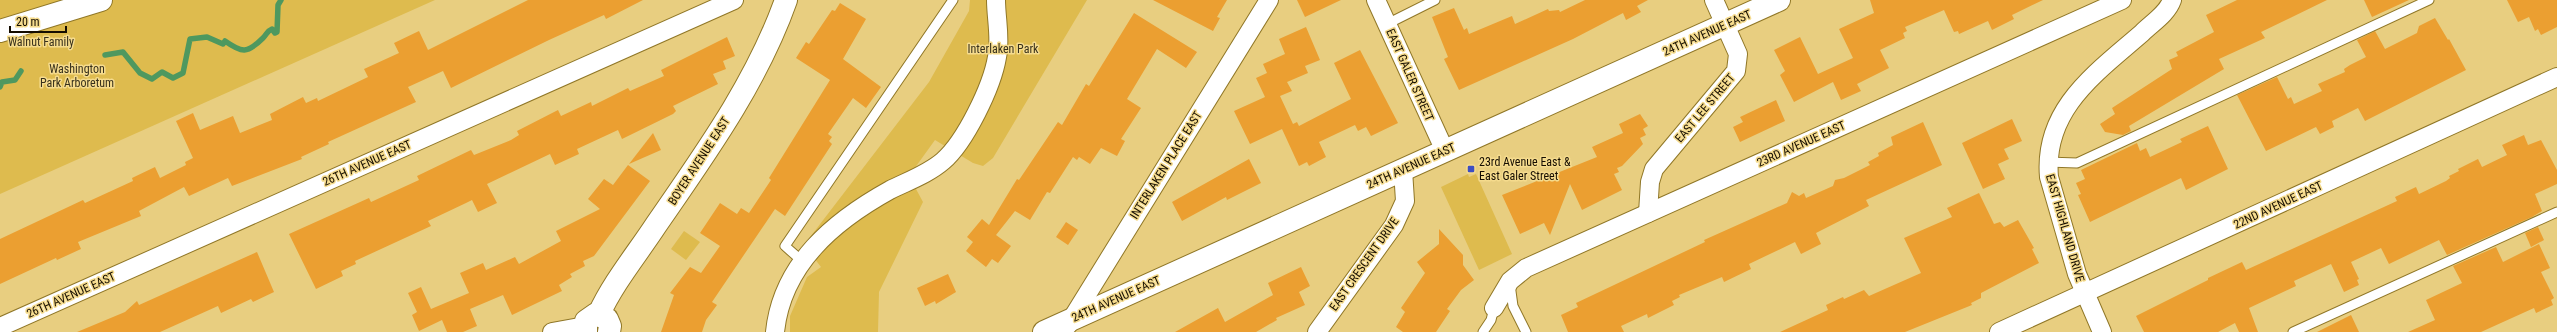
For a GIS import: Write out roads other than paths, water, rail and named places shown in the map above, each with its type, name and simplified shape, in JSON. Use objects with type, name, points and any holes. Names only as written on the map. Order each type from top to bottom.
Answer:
[{"type":"main road","points":[[0,31],[101,0]]},
{"type":"main road","name":"BOYER AVENUE EAST","points":[[595,326],[613,289],[710,146],[750,80],[786,0]]},
{"type":"main road","name":"24TH AVENUE EAST","points":[[1044,332],[1068,326],[1403,170],[1779,0]]},
{"type":"street","name":"26TH AVENUE EAST","points":[[0,327],[734,0]]},
{"type":"street","points":[[775,332],[782,297],[791,277],[802,261],[820,240],[857,210],[931,171],[960,143],[974,117],[996,63],[998,41],[996,0]]},
{"type":"street","name":"INTERLAKEN PLACE EAST","points":[[1068,326],[1269,0]]},
{"type":"street","name":"EAST GALER STREET","points":[[1376,0],[1445,151]]},
{"type":"street","name":"EAST LEE STREET","points":[[1648,213],[1650,182],[1654,169],[1736,71],[1738,54],[1714,0]]},
{"type":"street","name":"23RD AVENUE EAST","points":[[1494,308],[1510,281],[1526,268],[2122,0]]},
{"type":"street","name":"EAST HIGHLAND DRIVE","points":[[2102,332],[2085,293],[2049,177],[2047,162],[2055,127],[2067,104],[2097,73],[2163,15],[2172,0]]},
{"type":"street","name":"22ND AVENUE EAST","points":[[1999,332],[2557,77]]},
{"type":"street","name":"EAST CRESCENT DRIVE","points":[[1317,332],[1394,224],[1405,201],[1403,170]]},
{"type":"street","points":[[552,332],[595,326]]},
{"type":"lane","points":[[802,261],[785,246],[953,0]]},
{"type":"lane","points":[[1387,24],[1436,0]]},
{"type":"lane","points":[[2047,162],[2077,163],[2430,0]]},
{"type":"lane","points":[[2293,332],[2557,212]]},
{"type":"lane","points":[[1510,281],[1513,306],[1526,332]]},
{"type":"lane","points":[[1483,332],[1491,320],[1494,308]]},
{"type":"waterway","points":[[105,55],[123,52],[140,73],[152,79],[162,72],[173,78],[183,73],[190,39],[207,37],[223,44],[225,41],[240,50],[244,50],[253,47],[270,30],[272,29],[275,33],[277,32],[278,5],[281,0]]},
{"type":"waterway","points":[[0,87],[2,82],[15,80],[21,71]]},
{"type":"place","name":"23rd Avenue East & East Galer Street","points":[[1471,169]]},
{"type":"park label","name":"Walnut Family","points":[[41,42]]},
{"type":"park label","name":"Interlaken Park","points":[[1003,49]]},
{"type":"park label","name":"Washington Park Arboretum","points":[[77,76]]}]
